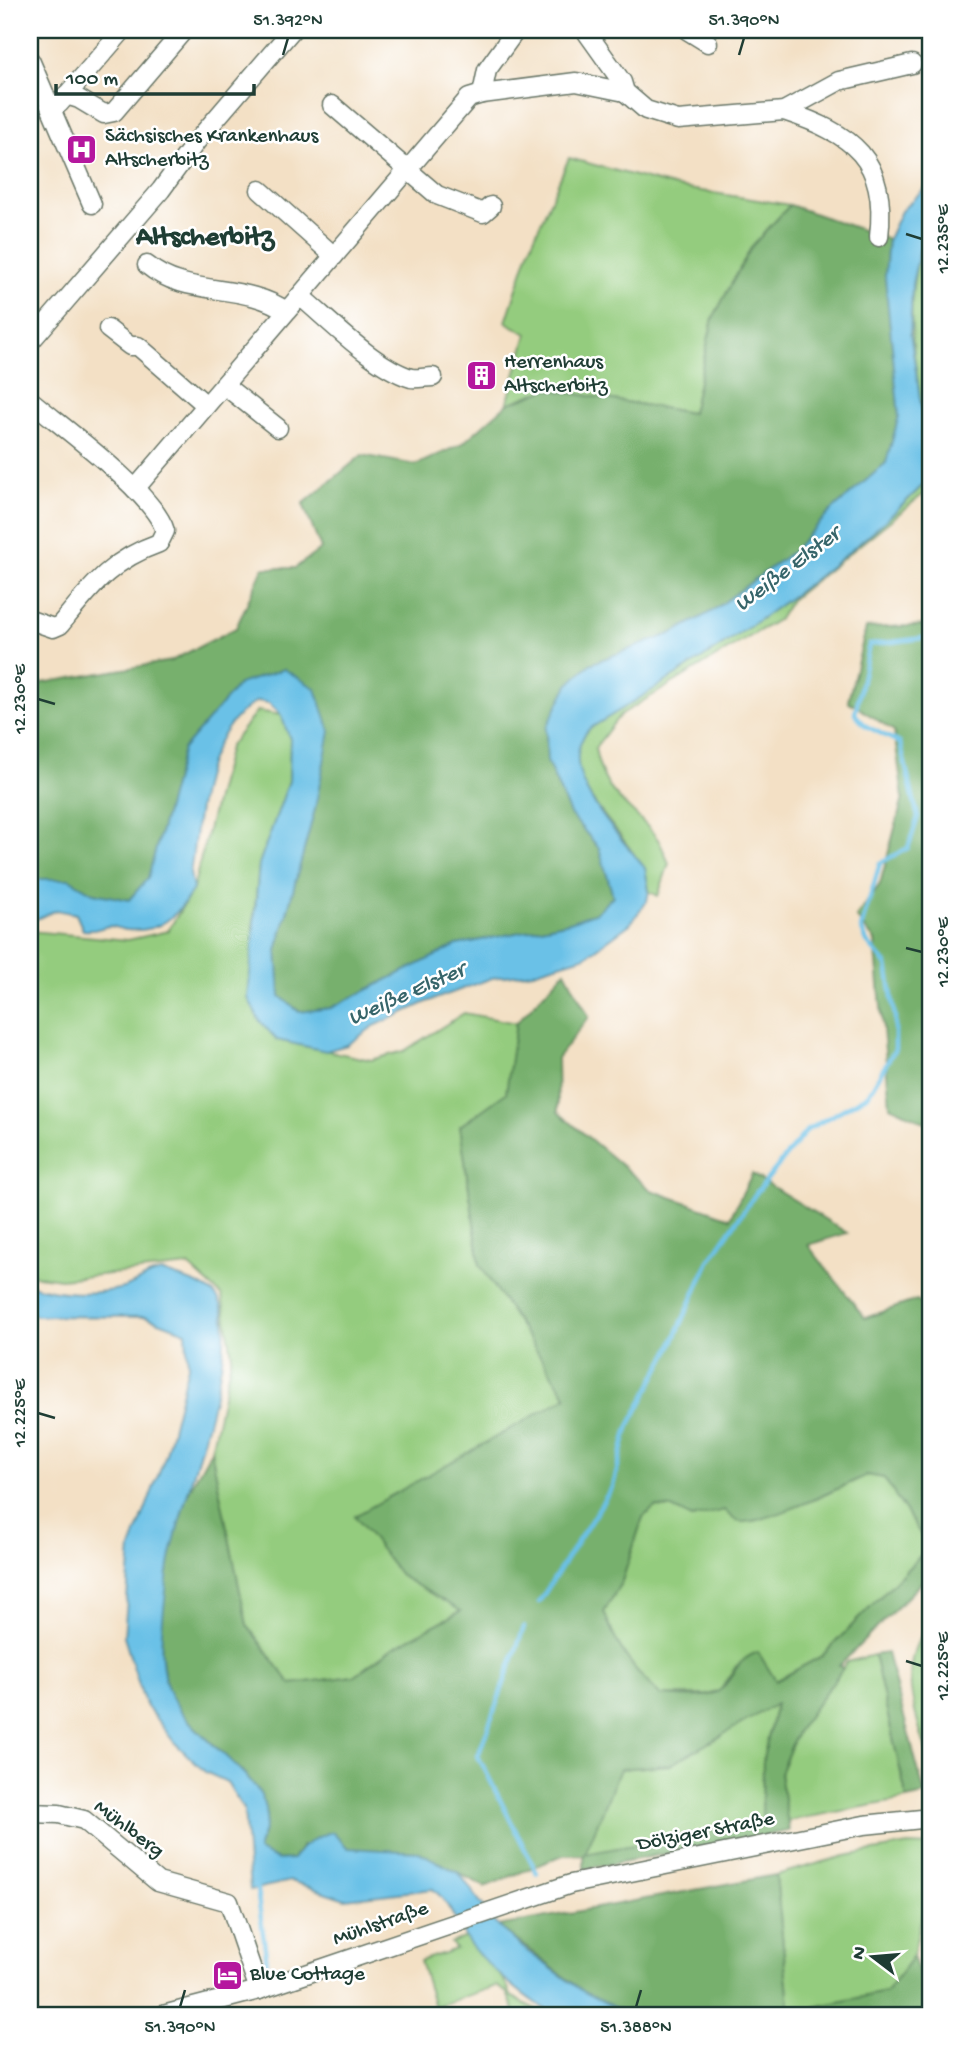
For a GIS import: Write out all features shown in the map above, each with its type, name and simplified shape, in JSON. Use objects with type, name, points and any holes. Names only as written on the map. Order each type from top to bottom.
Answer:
[{"type":"street","points":[[66,95],[122,30]]},
{"type":"street","points":[[43,101],[66,95],[79,99],[104,114],[114,113],[184,30]]},
{"type":"street","points":[[30,342],[161,190],[196,142],[292,30]]},
{"type":"street","points":[[482,94],[487,70],[516,30]]},
{"type":"street","points":[[586,30],[622,82],[625,92]]},
{"type":"street","points":[[687,30],[708,43]]},
{"type":"street","points":[[30,60],[43,101],[92,204]]},
{"type":"street","points":[[784,111],[839,80],[912,64]]},
{"type":"street","points":[[135,489],[469,99],[482,94],[576,82],[625,92],[646,110],[678,120],[784,111],[825,124],[860,153],[876,178],[881,194],[879,237]]},
{"type":"street","points":[[332,105],[437,195],[483,213],[491,206]]},
{"type":"street","points":[[260,190],[334,256]]},
{"type":"street","points":[[147,265],[170,280],[274,302],[286,311]]},
{"type":"street","points":[[300,296],[387,365],[412,378],[433,377]]},
{"type":"street","points":[[108,329],[130,346],[138,346],[206,405]]},
{"type":"street","points":[[224,384],[278,428]]},
{"type":"street","points":[[30,400],[135,489],[162,521],[165,535],[159,543],[131,553],[104,572],[60,625],[53,628],[30,620]]},
{"type":"street","name":"Mühlberg","points":[[30,1813],[84,1820],[158,1882],[229,1902],[259,1990]]},
{"type":"street","name":"Dölziger Straße","points":[[493,1910],[572,1884],[694,1857],[864,1825],[931,1818]]},
{"type":"street","name":"Mühlstraße","points":[[163,2015],[259,1990],[493,1910]]},
{"type":"green space","points":[[569,158],[676,187],[790,205],[752,246],[713,318],[692,413],[547,389],[507,404],[527,334],[506,322],[531,245]]},
{"type":"green space","points":[[790,205],[888,239],[885,277],[899,416],[886,463],[830,512],[792,552],[711,612],[673,633],[590,664],[546,728],[547,761],[570,814],[599,848],[613,896],[597,912],[570,922],[457,945],[331,1008],[300,1012],[280,996],[277,950],[315,809],[284,669],[239,684],[183,749],[148,878],[129,900],[93,893],[69,879],[30,879],[30,685],[171,661],[236,628],[263,568],[295,568],[321,549],[303,504],[362,455],[416,465],[462,444],[507,404],[547,389],[692,413],[713,318],[752,246]]},
{"type":"green space","points":[[931,223],[931,427],[924,424],[916,373],[912,297],[921,247]]},
{"type":"green space","points":[[931,477],[931,488],[791,600],[779,619],[620,715],[595,748],[599,765],[612,790],[657,838],[669,863],[658,896],[649,891],[644,871],[586,790],[578,769],[578,749],[589,729],[768,614],[853,549]]},
{"type":"green space","points":[[931,625],[931,1125],[890,1106],[875,941],[856,917],[880,884],[903,798],[894,731],[848,701],[866,628]]},
{"type":"green space","points":[[257,711],[281,715],[290,739],[289,781],[259,864],[253,928],[277,1040],[371,1060],[404,1051],[464,1013],[516,1023],[507,1093],[460,1126],[480,1265],[568,1397],[356,1516],[401,1576],[461,1611],[394,1647],[354,1676],[291,1684],[247,1625],[211,1450],[232,1355],[222,1296],[189,1266],[61,1279],[30,1275],[30,931],[128,940],[168,931],[193,889],[229,747]]},
{"type":"green space","points":[[565,971],[589,1017],[557,1058],[558,1112],[651,1190],[730,1218],[752,1174],[847,1233],[808,1245],[865,1318],[917,1300],[931,1313],[931,1573],[839,1666],[843,1668],[797,1732],[780,1773],[789,1831],[584,1869],[584,1855],[563,1855],[485,1887],[419,1852],[302,1846],[293,1859],[278,1860],[258,1851],[266,1814],[260,1794],[250,1779],[187,1719],[167,1686],[162,1648],[163,1602],[169,1555],[178,1517],[211,1450],[247,1625],[291,1684],[354,1676],[394,1647],[461,1611],[401,1576],[355,1516],[567,1397],[480,1265],[460,1126],[506,1093],[516,1023]],"holes":[[[867,1475],[884,1478],[929,1547],[822,1656],[776,1681],[758,1652],[739,1664],[720,1690],[700,1696],[661,1695],[642,1677],[620,1647],[604,1612],[622,1581],[643,1517],[655,1507],[672,1508],[692,1518],[724,1510],[737,1521],[747,1522],[781,1513]],[[776,1704],[763,1759],[762,1821],[585,1854],[620,1769],[670,1765]]]},
{"type":"green space","points":[[867,1475],[884,1478],[929,1547],[822,1656],[776,1681],[758,1653],[736,1666],[720,1691],[707,1695],[661,1695],[642,1677],[620,1647],[604,1612],[622,1581],[643,1517],[655,1507],[672,1508],[692,1518],[724,1510],[754,1521],[818,1498]]},
{"type":"green space","points":[[931,1624],[931,1767],[915,1712],[910,1675],[912,1656],[919,1639]]},
{"type":"green space","points":[[887,1653],[925,1795],[907,1799],[874,1655]]},
{"type":"green space","points":[[874,1655],[907,1799],[787,1821],[780,1773],[797,1732],[847,1662]]},
{"type":"green space","points":[[776,1703],[763,1759],[762,1821],[584,1855],[619,1769],[670,1765]]},
{"type":"green space","points":[[908,1845],[931,1846],[931,1874],[913,1956],[886,1992],[815,2007],[815,2015],[790,2015],[776,1875],[845,1856]]},
{"type":"green space","points":[[776,1875],[790,2015],[629,2015],[584,1992],[498,1926]]},
{"type":"green space","points":[[466,1937],[498,1972],[511,1996],[546,2015],[516,2015],[507,1993],[496,1986],[434,2007],[420,1961],[456,1949],[451,1943]]},
{"type":"green space","points":[[913,1956],[922,1982],[931,1985],[931,2015],[815,2015],[814,2007],[886,1992]]},
{"type":"water","name":"Weiße Elster","points":[[931,182],[931,223],[921,244],[912,284],[910,333],[924,423],[931,427],[931,477],[853,549],[811,582],[724,644],[589,729],[579,746],[578,764],[593,802],[645,868],[649,891],[647,901],[630,924],[586,956],[533,972],[492,978],[427,1002],[374,1026],[347,1045],[326,1051],[277,1040],[259,1020],[248,998],[259,864],[289,781],[290,739],[281,715],[269,703],[257,701],[238,716],[223,735],[213,755],[205,778],[196,826],[190,873],[193,889],[174,915],[149,929],[139,930],[110,926],[83,930],[76,914],[56,910],[30,922],[30,879],[69,879],[93,893],[129,900],[148,878],[183,749],[239,684],[284,669],[316,689],[330,731],[315,809],[277,950],[280,996],[299,1012],[331,1008],[457,945],[570,922],[597,912],[613,896],[599,848],[570,814],[547,761],[546,728],[568,685],[590,664],[673,633],[711,612],[792,552],[830,512],[886,463],[899,416],[885,277],[888,239],[901,211]]},
{"type":"water","points":[[163,1272],[194,1283],[215,1295],[219,1300],[224,1324],[223,1356],[215,1394],[181,1516],[167,1580],[162,1634],[164,1673],[175,1703],[187,1719],[250,1780],[260,1794],[266,1814],[258,1851],[278,1860],[293,1859],[310,1842],[332,1832],[348,1848],[419,1852],[459,1873],[498,1926],[527,1951],[584,1992],[629,2015],[565,2016],[536,2003],[476,1952],[444,1901],[433,1889],[345,1899],[291,1881],[250,1890],[244,1810],[227,1782],[205,1772],[174,1742],[145,1704],[124,1637],[131,1548],[166,1454],[188,1366],[186,1332],[146,1317],[36,1316],[30,1313],[30,1284],[63,1292],[100,1292],[123,1288]]},
{"type":"waterway","points":[[539,1602],[613,1486],[628,1428],[670,1349],[709,1261],[756,1193],[807,1130],[868,1095],[895,1049],[895,1017],[887,965],[867,942],[861,928],[880,863],[908,848],[918,817],[900,743],[866,726],[855,714],[869,645],[931,637]]},
{"type":"waterway","points":[[524,1627],[478,1756],[537,1873]]},
{"type":"waterway","points":[[256,1883],[267,1962]]},
{"type":"place","name":"Sächsisches Krankenhaus Altscherbitz","points":[[82,149]]},
{"type":"place","name":"Herrenhaus Altscherbitz","points":[[481,375]]},
{"type":"place","name":"Blue Cottage","points":[[227,1975]]},
{"type":"district","name":"Altscherbitz","points":[[205,238]]}]
